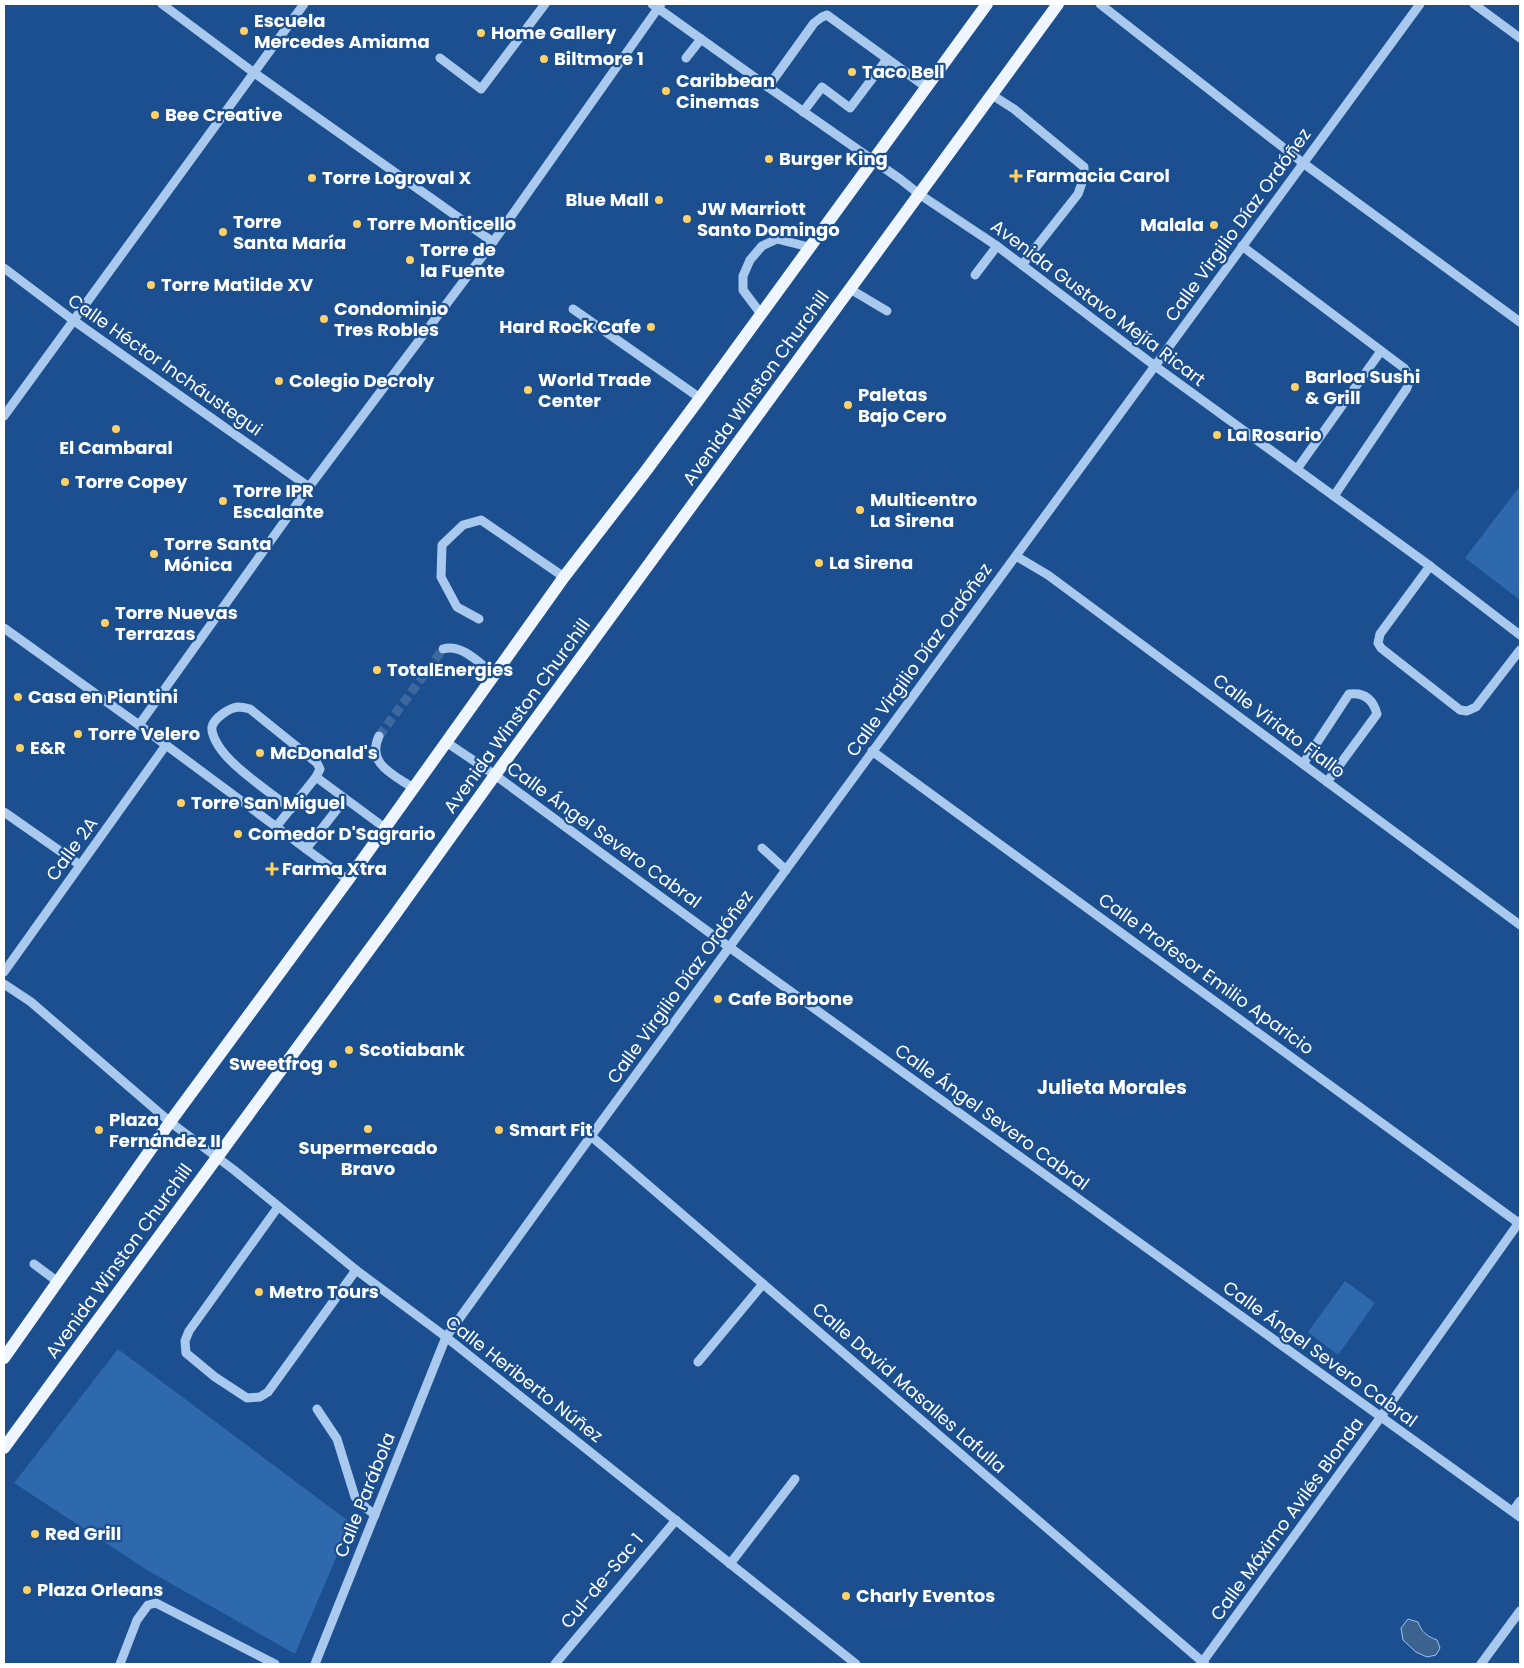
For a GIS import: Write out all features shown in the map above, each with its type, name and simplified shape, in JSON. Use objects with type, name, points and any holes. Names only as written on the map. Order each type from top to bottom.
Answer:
[{"type":"main road","name":"Avenida Winston Churchill","points":[[4,1358],[170,1122],[348,880],[564,576],[700,398],[987,4]]},
{"type":"main road","name":"Avenida Winston Churchill","points":[[4,1448],[1058,4]]},
{"type":"street","points":[[162,4],[253,72],[492,242]]},
{"type":"street","points":[[4,416],[304,4]]},
{"type":"street","points":[[440,58],[481,89],[545,4]]},
{"type":"street","points":[[1100,4],[1303,163],[1520,322]]},
{"type":"street","name":"Calle Virgilio Díaz Ordóñez","points":[[446,1337],[872,751],[1420,4]]},
{"type":"street","points":[[1474,4],[1520,38]]},
{"type":"street","points":[[139,724],[309,487],[492,242],[657,5]]},
{"type":"street","name":"Avenida Gustavo Mejía Ricart","points":[[657,5],[803,112],[919,194],[997,246],[1154,366],[1430,566],[1520,635]]},
{"type":"street","points":[[768,87],[814,23],[828,15],[926,87]]},
{"type":"street","points":[[686,58],[701,39]]},
{"type":"street","points":[[803,112],[822,86],[850,108],[887,59]]},
{"type":"street","points":[[992,95],[1014,109],[1084,167],[1084,177],[1078,194],[1022,265]]},
{"type":"street","points":[[761,314],[743,290],[743,276],[750,260],[762,246],[776,239],[809,247]]},
{"type":"street","points":[[975,276],[997,246]]},
{"type":"street","points":[[1242,246],[1407,372],[1409,383],[1407,388],[1334,496]]},
{"type":"street","name":"Calle Héctor Incháustegui","points":[[4,268],[73,320],[309,487]]},
{"type":"street","points":[[850,289],[887,311]]},
{"type":"street","points":[[573,309],[700,398]]},
{"type":"street","points":[[1297,469],[1381,351]]},
{"type":"street","points":[[479,618],[456,607],[441,577],[442,545],[463,525],[480,520],[564,576]]},
{"type":"street","name":"Calle Viriato Fiallo","points":[[1016,556],[1048,575],[1520,925]]},
{"type":"street","points":[[1430,566],[1380,634],[1378,643],[1381,648],[1460,710],[1467,711],[1476,707],[1520,650]]},
{"type":"street","points":[[4,628],[139,724],[348,880]]},
{"type":"street","points":[[443,649],[449,647],[457,648],[495,675]]},
{"type":"street","points":[[1303,764],[1349,694],[1362,694],[1367,697],[1372,702],[1377,714],[1327,782]]},
{"type":"street","points":[[276,827],[316,778],[320,769],[317,763],[250,710],[238,707],[216,719],[212,726],[212,732],[219,747],[240,768],[290,809]]},
{"type":"street","points":[[379,736],[375,745],[375,754],[378,761],[383,767],[413,788]]},
{"type":"street","name":"Calle Ángel Severo Cabral","points":[[446,742],[495,775],[729,947],[1380,1418],[1516,1514]]},
{"type":"street","name":"Calle 2A","points":[[4,972],[166,745]]},
{"type":"street","name":"Calle Profesor Emilio Aparicio","points":[[872,751],[1520,1222]]},
{"type":"street","points":[[316,778],[385,828]]},
{"type":"street","points":[[306,849],[345,799]]},
{"type":"street","points":[[4,812],[80,865]]},
{"type":"street","points":[[762,848],[786,870]]},
{"type":"street","name":"Calle Heriberto Núñez","points":[[4,984],[31,1002],[170,1122],[356,1270],[446,1337],[856,1664]]},
{"type":"street","name":"Calle David Masalles Lafulla","points":[[591,1136],[1203,1663]]},
{"type":"street","points":[[278,1207],[188,1331],[185,1341],[186,1353],[215,1377],[247,1398],[260,1397],[268,1392],[356,1270]]},
{"type":"street","name":"Calle Máximo Avilés Blonda","points":[[1203,1663],[1520,1222]]},
{"type":"street","points":[[34,1264],[58,1282]]},
{"type":"street","points":[[698,1362],[763,1284]]},
{"type":"street","name":"Calle Parábola","points":[[315,1664],[446,1337]]},
{"type":"street","points":[[317,1409],[336,1439],[355,1497],[375,1515]]},
{"type":"street","points":[[730,1564],[795,1479]]},
{"type":"street","points":[[1516,1514],[1520,1501]]},
{"type":"street","name":"Cul-de-Sac 1","points":[[554,1664],[676,1520]]},
{"type":"street","points":[[120,1664],[137,1620],[148,1605],[154,1603],[184,1616],[275,1664]]},
{"type":"street","points":[[1481,1664],[1520,1611]]},
{"type":"shaded area","points":[[1520,486],[1520,600],[1465,558]]},
{"type":"shaded area","points":[[1345,1281],[1375,1303],[1338,1355],[1308,1332]]},
{"type":"shaded area","points":[[118,1349],[351,1523],[295,1654],[147,1570],[14,1483]]},
{"type":"shaded area","points":[[1408,1619],[1418,1622],[1425,1634],[1437,1640],[1440,1648],[1436,1655],[1427,1657],[1416,1652],[1403,1640],[1401,1628]]},
{"type":"tunnel","points":[[379,736],[443,649]]},
{"type":"place","name":"Escuela Mercedes Amiama","points":[[244,31]]},
{"type":"place","name":"Home Gallery","points":[[481,33]]},
{"type":"place","name":"Biltmore 1","points":[[544,59]]},
{"type":"place","name":"Taco Bell","points":[[852,72]]},
{"type":"place","name":"Caribbean Cinemas","points":[[666,91]]},
{"type":"place","name":"Bee Creative","points":[[155,115]]},
{"type":"place","name":"Burger King","points":[[769,159]]},
{"type":"place","name":"Farmacia Carol","points":[[1016,176]]},
{"type":"place","name":"Torre Logroval X","points":[[312,178]]},
{"type":"place","name":"Blue Mall","points":[[659,200]]},
{"type":"place","name":"JW Marriott Santo Domingo","points":[[687,219]]},
{"type":"place","name":"Torre Monticello","points":[[357,224]]},
{"type":"place","name":"Malala","points":[[1214,225]]},
{"type":"place","name":"Torre Santa María","points":[[223,232]]},
{"type":"place","name":"Torre de la Fuente","points":[[410,260]]},
{"type":"place","name":"Torre Matilde XV","points":[[151,285]]},
{"type":"place","name":"Condominio Tres Robles","points":[[324,319]]},
{"type":"place","name":"Hard Rock Cafe","points":[[651,327]]},
{"type":"place","name":"Colegio Decroly","points":[[279,381]]},
{"type":"place","name":"Barloa Sushi & Grill","points":[[1295,387]]},
{"type":"place","name":"World Trade Center","points":[[528,390]]},
{"type":"place","name":"Paletas Bajo Cero","points":[[848,405]]},
{"type":"place","name":"El Cambaral","points":[[116,429]]},
{"type":"place","name":"La Rosario","points":[[1217,435]]},
{"type":"place","name":"Torre Copey","points":[[65,482]]},
{"type":"place","name":"Torre IPR Escalante","points":[[223,501]]},
{"type":"place","name":"Multicentro La Sirena","points":[[860,510]]},
{"type":"place","name":"Torre Santa Mónica","points":[[154,554]]},
{"type":"place","name":"La Sirena","points":[[819,563]]},
{"type":"place","name":"Torre Nuevas Terrazas","points":[[105,623]]},
{"type":"place","name":"TotalEnergies","points":[[377,670]]},
{"type":"place","name":"Casa en Piantini","points":[[18,697]]},
{"type":"place","name":"Torre Velero","points":[[78,734]]},
{"type":"place","name":"E&R","points":[[20,748]]},
{"type":"place","name":"McDonald's","points":[[260,753]]},
{"type":"place","name":"Torre San Miguel","points":[[181,803]]},
{"type":"place","name":"Comedor D'Sagrario","points":[[238,834]]},
{"type":"place","name":"Farma Xtra","points":[[272,869]]},
{"type":"place","name":"Cafe Borbone","points":[[718,999]]},
{"type":"place","name":"Scotiabank","points":[[349,1050]]},
{"type":"place","name":"Sweetfrog","points":[[333,1064]]},
{"type":"place","name":"Supermercado Bravo","points":[[368,1129]]},
{"type":"place","name":"Plaza Fernández II","points":[[99,1130]]},
{"type":"place","name":"Smart Fit","points":[[499,1130]]},
{"type":"place","name":"Metro Tours","points":[[259,1292]]},
{"type":"place","name":"Red Grill","points":[[35,1534]]},
{"type":"place","name":"Plaza Orleans","points":[[27,1590]]},
{"type":"place","name":"Charly Eventos","points":[[846,1596]]},
{"type":"district","name":"Julieta Morales","points":[[1112,1087]]}]
